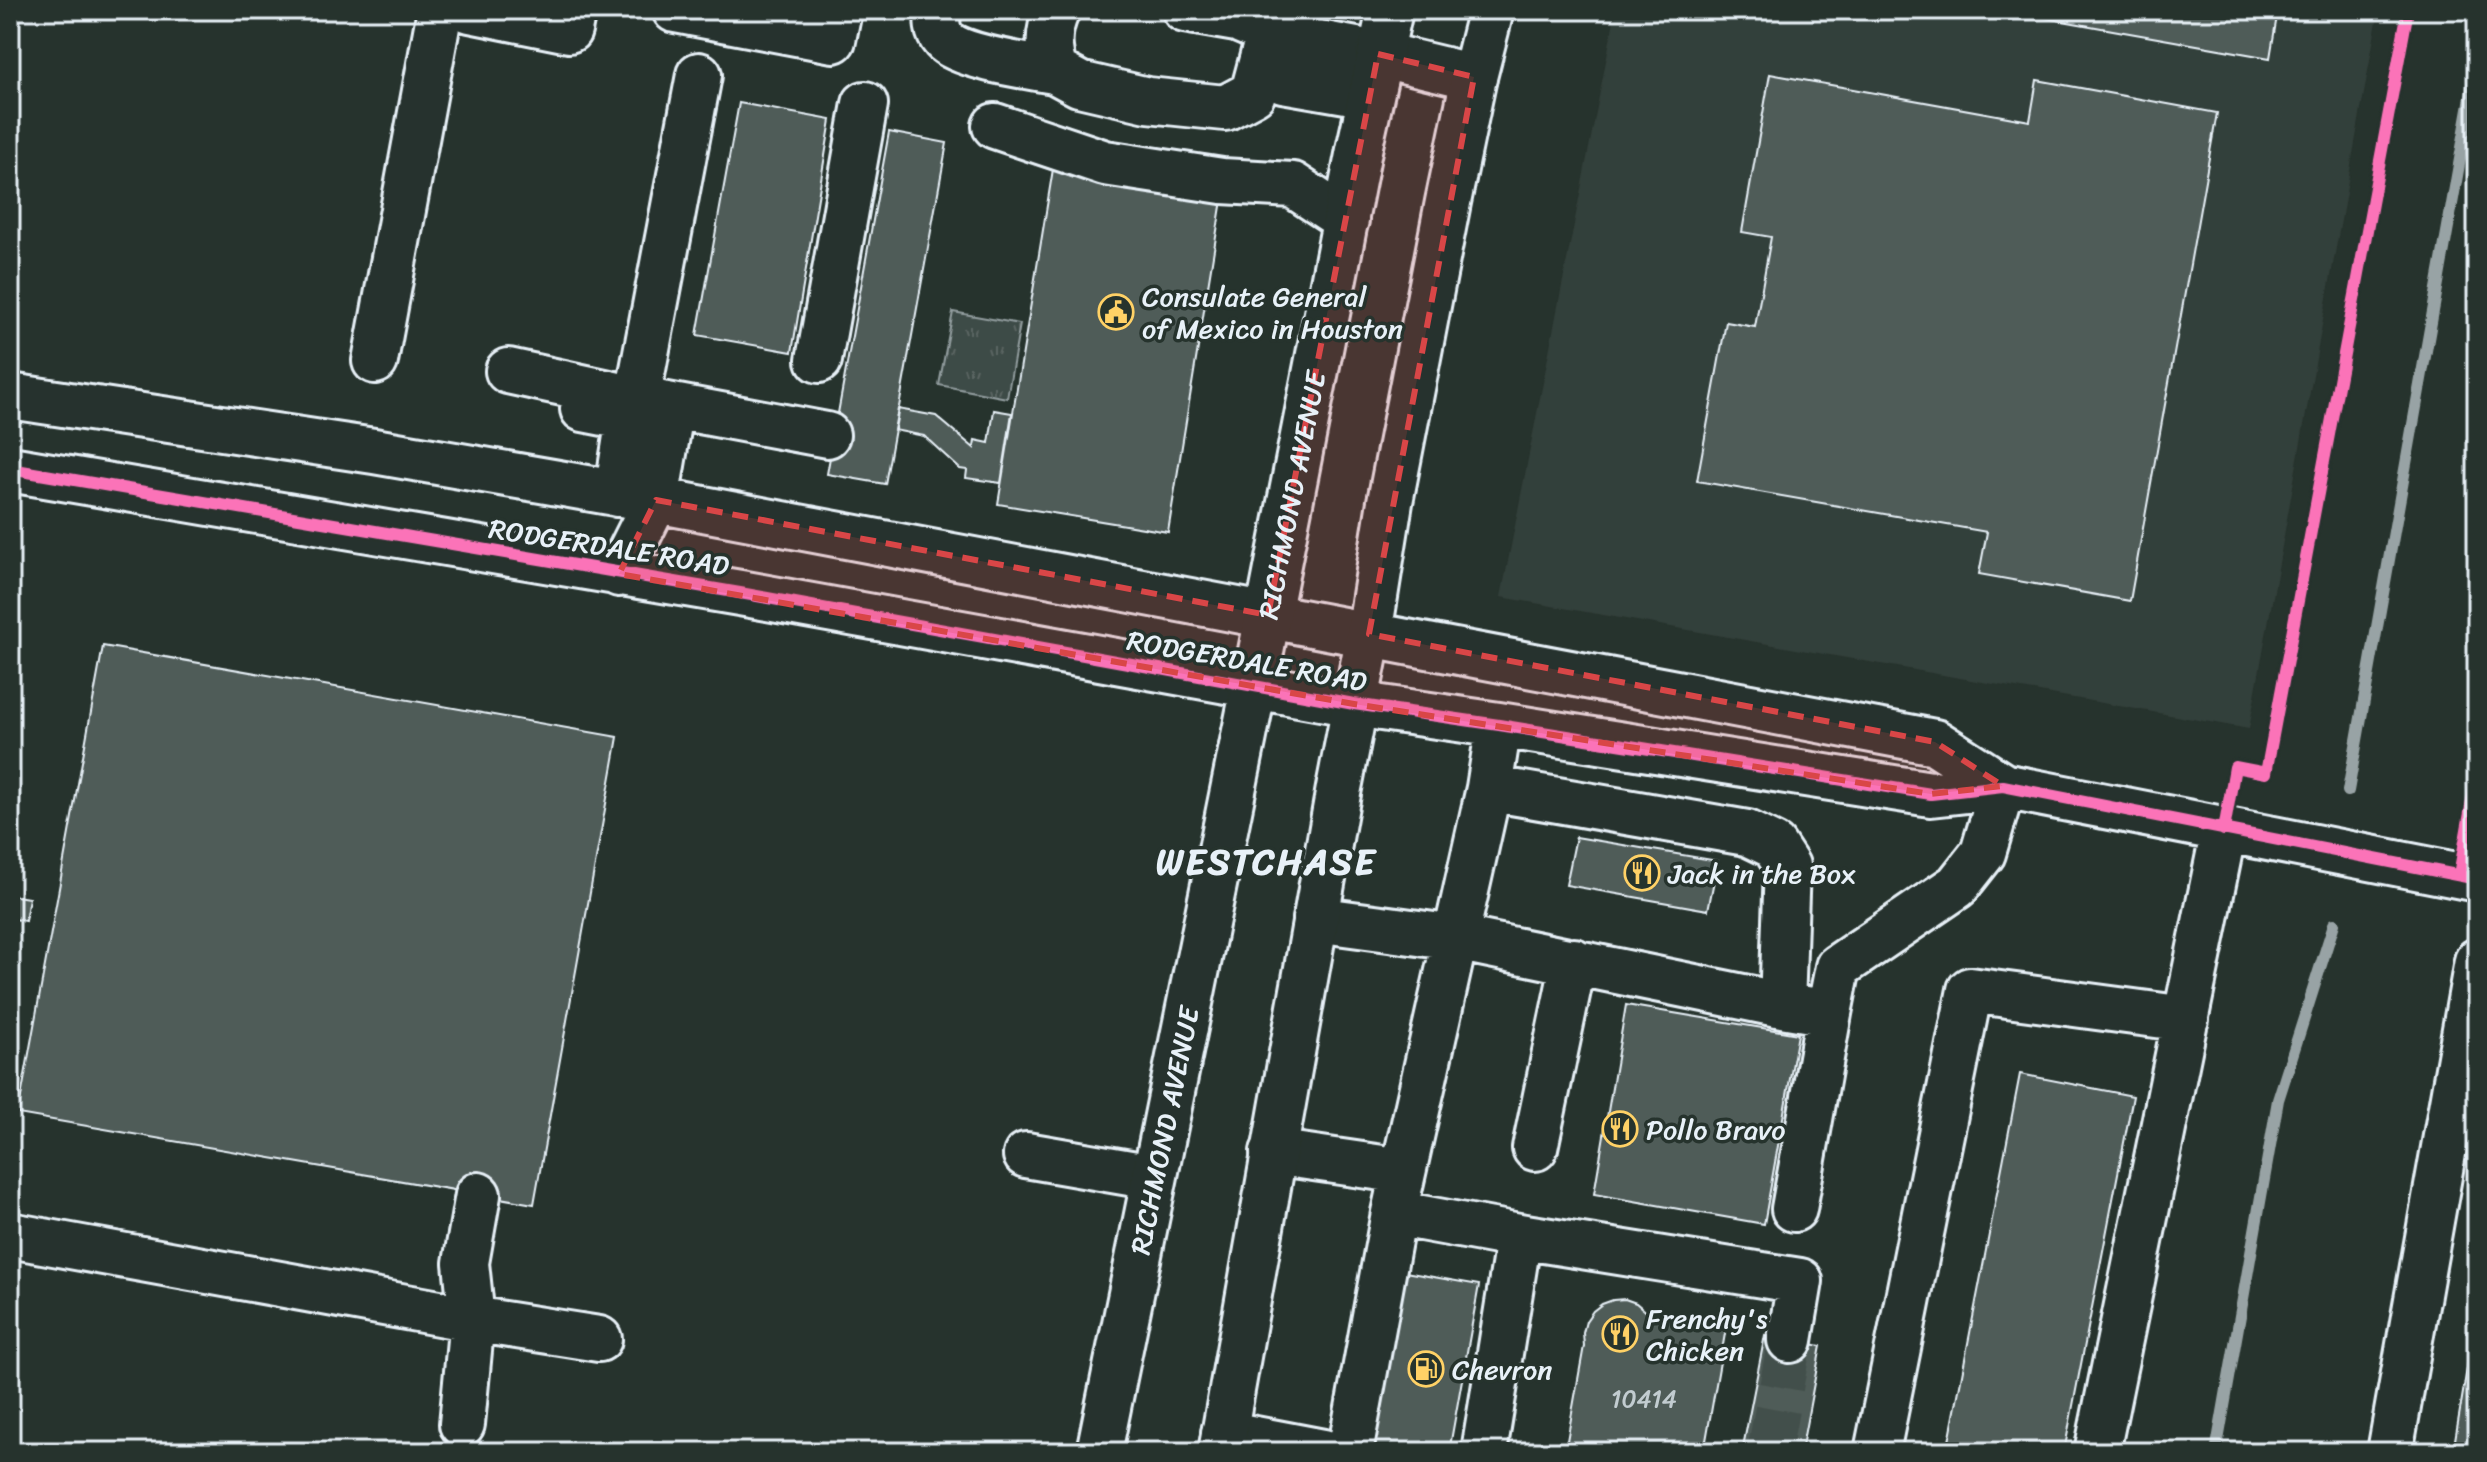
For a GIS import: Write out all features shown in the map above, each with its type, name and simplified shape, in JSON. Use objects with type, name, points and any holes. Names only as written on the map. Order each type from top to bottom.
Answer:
[{"type":"street","points":[[375,361],[440,10]]},
{"type":"street","points":[[470,10],[569,30],[573,10]]},
{"type":"street","points":[[696,12],[833,40],[839,10]]},
{"type":"street","points":[[938,10],[936,24],[945,41],[966,53],[1055,71],[1079,84],[1148,100],[1225,108],[1253,93],[1266,51]]},
{"type":"street","points":[[1055,71],[1048,47],[1057,10]]},
{"type":"street","points":[[1185,10],[1237,19],[1266,51],[1374,74],[1474,77]]},
{"type":"street","name":"RICHMOND AVENUE","points":[[1099,1452],[1374,74],[1390,10]]},
{"type":"street","points":[[1324,1452],[1222,1442],[1393,487],[1474,77],[1491,10]]},
{"type":"street","points":[[619,574],[656,403],[641,380],[699,75]]},
{"type":"street","points":[[819,360],[865,104]]},
{"type":"street","points":[[995,126],[1105,163],[1222,181],[1293,185],[1346,220]]},
{"type":"street","points":[[636,497],[629,418],[544,402],[508,371],[827,435]]},
{"type":"street","name":"RODGERDALE ROAD","points":[[10,396],[374,451],[636,497],[1935,742],[2003,786]]},
{"type":"street","name":"RODGERDALE ROAD","points":[[10,469],[740,593],[1354,704],[1931,794],[2003,786],[2477,879]]},
{"type":"street","points":[[1350,1452],[1399,1192],[1489,788],[1499,725]]},
{"type":"street","points":[[1794,1209],[1838,967],[1957,886],[1983,853],[2003,786]]},
{"type":"street","points":[[1489,788],[1747,833],[1774,846],[1787,866],[1782,1005]]},
{"type":"street","points":[[2097,1452],[2186,1019],[2234,833]]},
{"type":"street","points":[[1315,919],[1456,938],[1829,1013]]},
{"type":"street","points":[[1535,1148],[1574,961]]},
{"type":"street","points":[[2390,1452],[2472,1019],[2477,961]]},
{"type":"street","points":[[1877,1452],[1970,990],[2186,1019]]},
{"type":"street","points":[[1273,1152],[1399,1192],[1519,1236],[1800,1281],[1790,1340]]},
{"type":"street","points":[[1026,1155],[1153,1177]]},
{"type":"street","points":[[462,1424],[472,1319],[466,1263],[478,1195]]},
{"type":"street","points":[[10,1235],[599,1339]]},
{"type":"street","points":[[1484,1452],[1519,1236]]},
{"type":"highlighted area","points":[[1378,54],[1474,77],[1369,634],[1935,742],[2003,786],[1931,794],[1354,704],[619,574],[656,500],[1268,615]]},
{"type":"shaded area","points":[[1616,10],[2379,10],[2249,729],[1501,597]]},
{"type":"green space","points":[[953,312],[1020,324],[1007,398],[939,385]]},
{"type":"building","points":[[2001,10],[2278,10],[2270,58]]},
{"type":"building","points":[[1770,74],[2030,121],[2037,80],[2217,113],[2130,601],[1979,574],[1987,532],[1697,481],[1726,322],[1755,327],[1771,237],[1742,232]]},
{"type":"building","points":[[739,103],[831,120],[792,352],[697,335]]},
{"type":"building","points":[[889,132],[947,143],[885,484],[827,474]]},
{"type":"building","name":"Consulate General of Mexico in Houston","points":[[1053,169],[1222,200],[1168,532],[998,504]]},
{"type":"building","points":[[898,409],[936,416],[974,448],[975,440],[989,443],[994,410],[1012,413],[1001,483],[966,478],[967,470],[960,469],[924,436],[894,430]]},
{"type":"building","points":[[103,646],[618,737],[534,1204],[18,1114]]},
{"type":"building","name":"Jack in the Box","points":[[1576,837],[1718,861],[1708,910],[1566,885]]},
{"type":"building","points":[[10,895],[29,898],[25,921],[10,918]]},
{"type":"building","points":[[1626,1005],[1798,1034],[1764,1224],[1594,1194]]},
{"type":"building","points":[[2020,1074],[2133,1096],[2064,1452],[1947,1452]]},
{"type":"building","name":"Chevron","points":[[1405,1272],[1479,1285],[1449,1452],[1372,1452]]},
{"type":"building","points":[[1625,1299],[1636,1303],[1649,1314],[1726,1328],[1704,1452],[1565,1452],[1586,1321],[1602,1304]]},
{"type":"building","points":[[2477,1309],[2477,1452],[2453,1452]]},
{"type":"building","points":[[1765,1335],[1821,1346],[1801,1452],[1742,1452]]},
{"type":"waterway","points":[[2348,791],[2477,63]]},
{"type":"waterway","points":[[2216,1452],[2278,1100],[2334,924]]},
{"type":"tunnel","points":[[1769,1452],[1790,1340]]},
{"type":"cycle path","points":[[2224,830],[2235,767],[2266,773],[2408,10]]},
{"type":"cycle path","points":[[10,469],[740,593],[1354,704],[1931,794],[2003,786],[2477,879]]},
{"type":"cycle path","points":[[2459,875],[2477,773]]},
{"type":"place","name":"Consulate General of Mexico in Houston","points":[[1116,312]]},
{"type":"place","name":"Jack in the Box","points":[[1642,873]]},
{"type":"place","name":"Pollo Bravo","points":[[1620,1129]]},
{"type":"place","name":"Frenchy's Chicken","points":[[1620,1334]]},
{"type":"place","name":"Chevron","points":[[1426,1369]]},
{"type":"district","name":"WESTCHASE","points":[[1266,862]]}]
